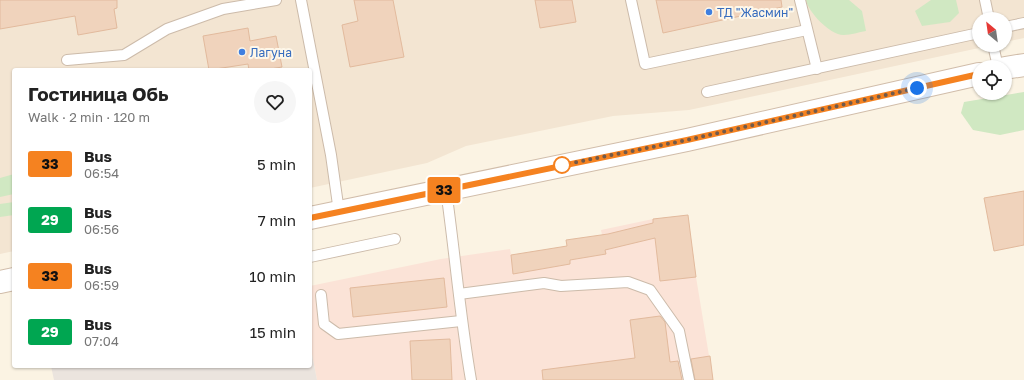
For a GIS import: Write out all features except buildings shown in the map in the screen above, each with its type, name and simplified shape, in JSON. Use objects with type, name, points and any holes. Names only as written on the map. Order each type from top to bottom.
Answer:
[{"type":"main road","points":[[1012,67],[1024,65]]},
{"type":"main road","points":[[312,218],[687,140],[972,76]]},
{"type":"main road","points":[[0,282],[12,279]]},
{"type":"lane","points":[[67,60],[124,55],[167,30],[223,9],[276,0]]},
{"type":"lane","points":[[301,0],[331,155],[339,212]]},
{"type":"lane","points":[[631,0],[645,64],[807,30]]},
{"type":"lane","points":[[800,0],[817,69]]},
{"type":"lane","points":[[985,0],[988,12]]},
{"type":"lane","points":[[1012,26],[1024,23]]},
{"type":"lane","points":[[708,92],[972,35]]},
{"type":"lane","points":[[446,190],[461,321],[471,380]]},
{"type":"lane","points":[[312,257],[396,239]]},
{"type":"lane","points":[[459,294],[544,283],[561,286],[628,282],[643,287],[650,290],[679,331],[689,380]]},
{"type":"lane","points":[[321,295],[324,324],[338,334],[461,321]]},
{"type":"shaded area","points":[[0,0],[1024,0],[1024,38],[1012,41],[1012,12],[972,12],[972,49],[689,110],[613,116],[466,146],[427,163],[312,188],[312,68],[12,68],[12,251],[0,254]]},
{"type":"shaded area","points":[[688,215],[696,277],[713,380],[317,380],[312,354],[312,286],[441,259],[510,249],[514,273],[570,264],[570,260],[606,254],[601,230],[653,219]]},
{"type":"shaded area","points":[[312,354],[317,380],[54,380],[51,368],[312,368]]},
{"type":"green space","points":[[806,0],[849,0],[862,11],[866,31],[849,35],[833,32],[815,17]]},
{"type":"green space","points":[[931,0],[956,0],[959,13],[950,22],[922,26],[915,11]]},
{"type":"green space","points":[[1024,92],[1024,130],[1000,135],[973,130],[961,113],[964,102],[976,100],[1012,100],[1012,94]]},
{"type":"green space","points":[[12,175],[12,194],[0,197],[0,178]]},
{"type":"green space","points":[[12,202],[12,215],[0,217],[0,204]]},
{"type":"bus line","name":"33","points":[[312,218],[687,140],[972,76]]},
{"type":"place","name":"ТД \"Жасмин\"","points":[[709,12]]},
{"type":"place","name":"Лагуна","points":[[242,52]]},
{"type":"route","points":[[562,165],[687,140],[917,88]]}]
